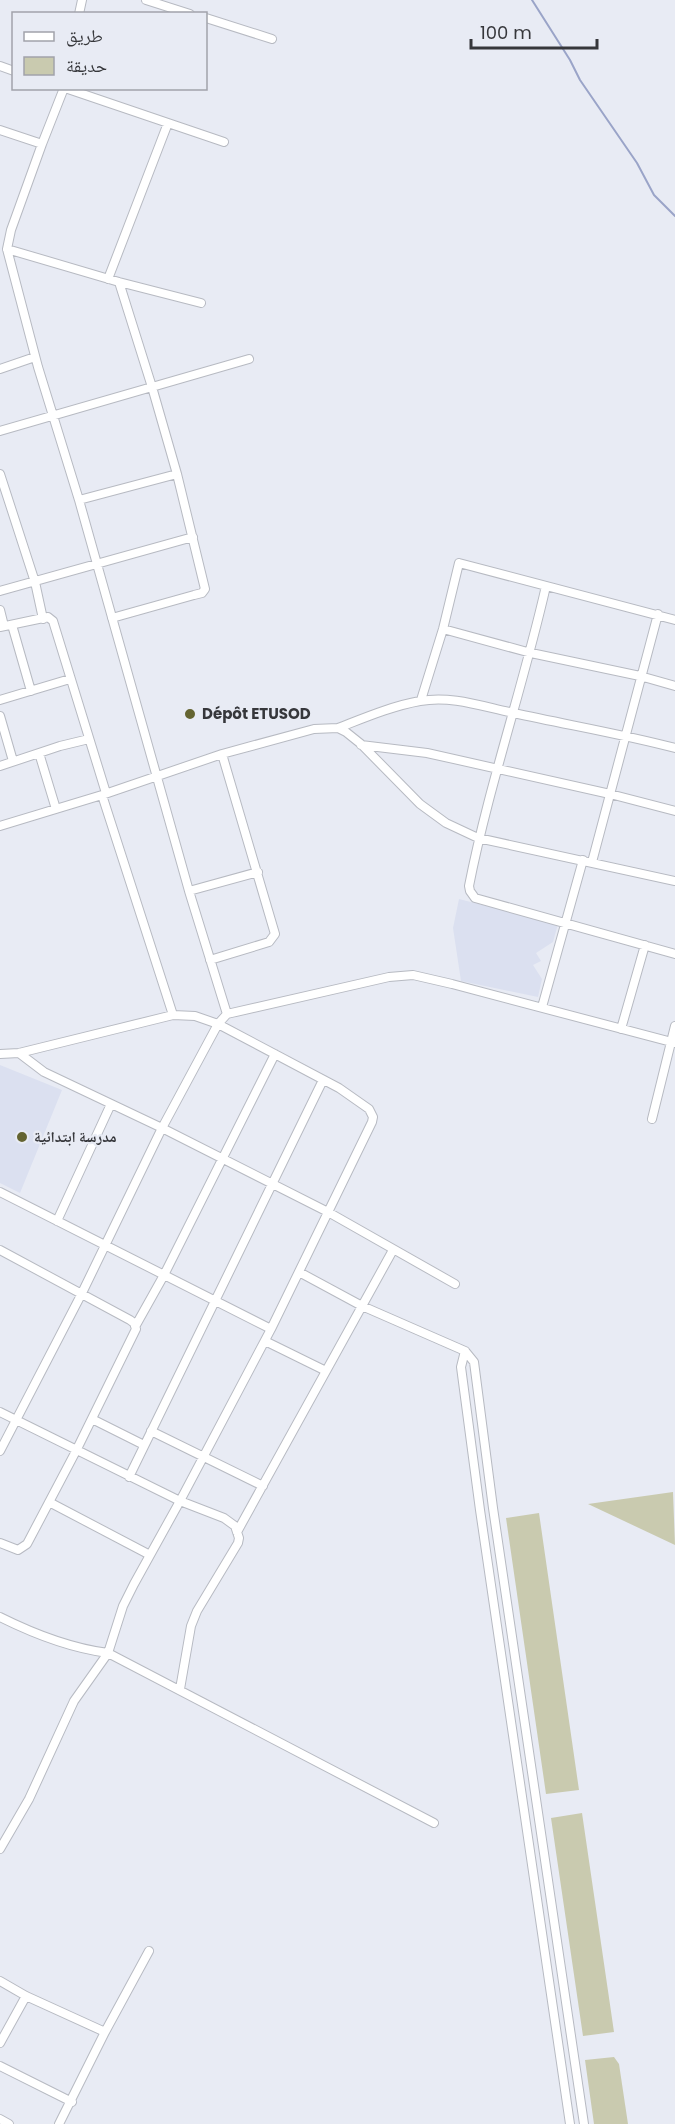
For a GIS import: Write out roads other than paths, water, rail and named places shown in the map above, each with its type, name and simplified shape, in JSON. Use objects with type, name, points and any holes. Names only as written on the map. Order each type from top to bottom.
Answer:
[{"type":"street","points":[[146,0],[184,12]]},
{"type":"street","points":[[207,18],[273,39]]},
{"type":"street","points":[[63,90],[11,230],[7,249],[35,357],[79,500],[189,891],[227,1014]]},
{"type":"street","points":[[70,90],[224,142]]},
{"type":"street","points":[[108,279],[168,123]]},
{"type":"street","points":[[0,130],[42,144]]},
{"type":"street","points":[[7,249],[108,279],[201,303]]},
{"type":"street","points":[[0,259],[10,262]]},
{"type":"street","points":[[112,618],[204,591],[205,583],[177,474],[119,282]]},
{"type":"street","points":[[0,369],[35,357]]},
{"type":"street","points":[[0,431],[249,359]]},
{"type":"street","points":[[0,474],[35,582],[43,619]]},
{"type":"street","points":[[79,500],[177,474]]},
{"type":"street","points":[[0,591],[193,537]]},
{"type":"street","points":[[421,700],[443,629],[459,563],[675,620]]},
{"type":"street","points":[[546,586],[531,653],[478,838],[470,891],[475,898],[675,954]]},
{"type":"street","points":[[0,611],[32,690]]},
{"type":"street","points":[[542,1007],[566,922],[610,794],[658,614]]},
{"type":"street","points":[[5,626],[48,618],[53,621],[173,1015]]},
{"type":"street","points":[[443,629],[531,653],[640,676],[675,686]]},
{"type":"street","points":[[0,700],[70,679]]},
{"type":"street","points":[[0,826],[222,754],[314,729],[338,728],[421,700],[461,701],[626,735],[675,748]]},
{"type":"street","points":[[0,716],[13,761]]},
{"type":"street","points":[[338,728],[361,744],[420,804],[446,823],[478,838],[675,881]]},
{"type":"street","points":[[0,766],[89,739]]},
{"type":"street","points":[[361,744],[427,753],[675,811]]},
{"type":"street","points":[[39,753],[56,808]]},
{"type":"street","points":[[210,960],[259,946],[273,939],[274,930],[222,754]]},
{"type":"street","points":[[189,891],[258,872]]},
{"type":"street","points":[[621,1029],[645,945]]},
{"type":"street","points":[[0,1451],[81,1294],[162,1128],[218,1024],[227,1014],[389,976],[413,975],[673,1043]]},
{"type":"street","points":[[0,1054],[19,1053],[173,1015],[195,1016],[218,1024],[323,1080],[369,1108],[373,1117],[272,1329],[123,1606],[108,1653],[74,1701],[29,1799],[0,1849]]},
{"type":"street","points":[[652,1119],[673,1043],[675,1026]]},
{"type":"street","points":[[19,1053],[44,1072],[162,1128],[328,1212],[455,1284]]},
{"type":"street","points":[[0,1543],[13,1549],[22,1548],[27,1544],[93,1419],[135,1334],[136,1325],[164,1275],[275,1054]]},
{"type":"street","points":[[129,1477],[323,1080]]},
{"type":"street","points":[[57,1221],[111,1104]]},
{"type":"street","points":[[0,1192],[272,1329]]},
{"type":"street","points":[[237,1532],[393,1250]]},
{"type":"street","points":[[1,1254],[81,1294],[136,1325]]},
{"type":"street","points":[[299,1272],[362,1306],[465,1351],[472,1358],[476,1367],[493,1508],[584,2124]]},
{"type":"street","points":[[265,1341],[326,1371]]},
{"type":"street","points":[[465,1351],[461,1367],[480,1510],[570,2124]]},
{"type":"street","points":[[0,1412],[129,1477],[180,1501],[224,1518],[235,1526],[238,1543],[190,1626],[180,1689]]},
{"type":"street","points":[[93,1419],[144,1445]]},
{"type":"street","points":[[152,1431],[263,1486]]},
{"type":"street","points":[[49,1503],[150,1555]]},
{"type":"street","points":[[0,1617],[67,1644],[108,1653],[435,1822]]},
{"type":"street","points":[[59,2124],[148,1951]]},
{"type":"street","points":[[0,1981],[26,1996],[105,2032]]},
{"type":"street","points":[[0,2043],[26,1996]]},
{"type":"street","points":[[0,2066],[72,2102]]},
{"type":"street","points":[[0,2120],[9,2124]]},
{"type":"waterway","points":[[532,0],[580,80],[637,163],[654,195],[675,216]]},
{"type":"place","name":"Dépôt ETUSOD","points":[[190,714]]},
{"type":"place","name":"مدرسة ابتدائية","points":[[22,1137]]}]
